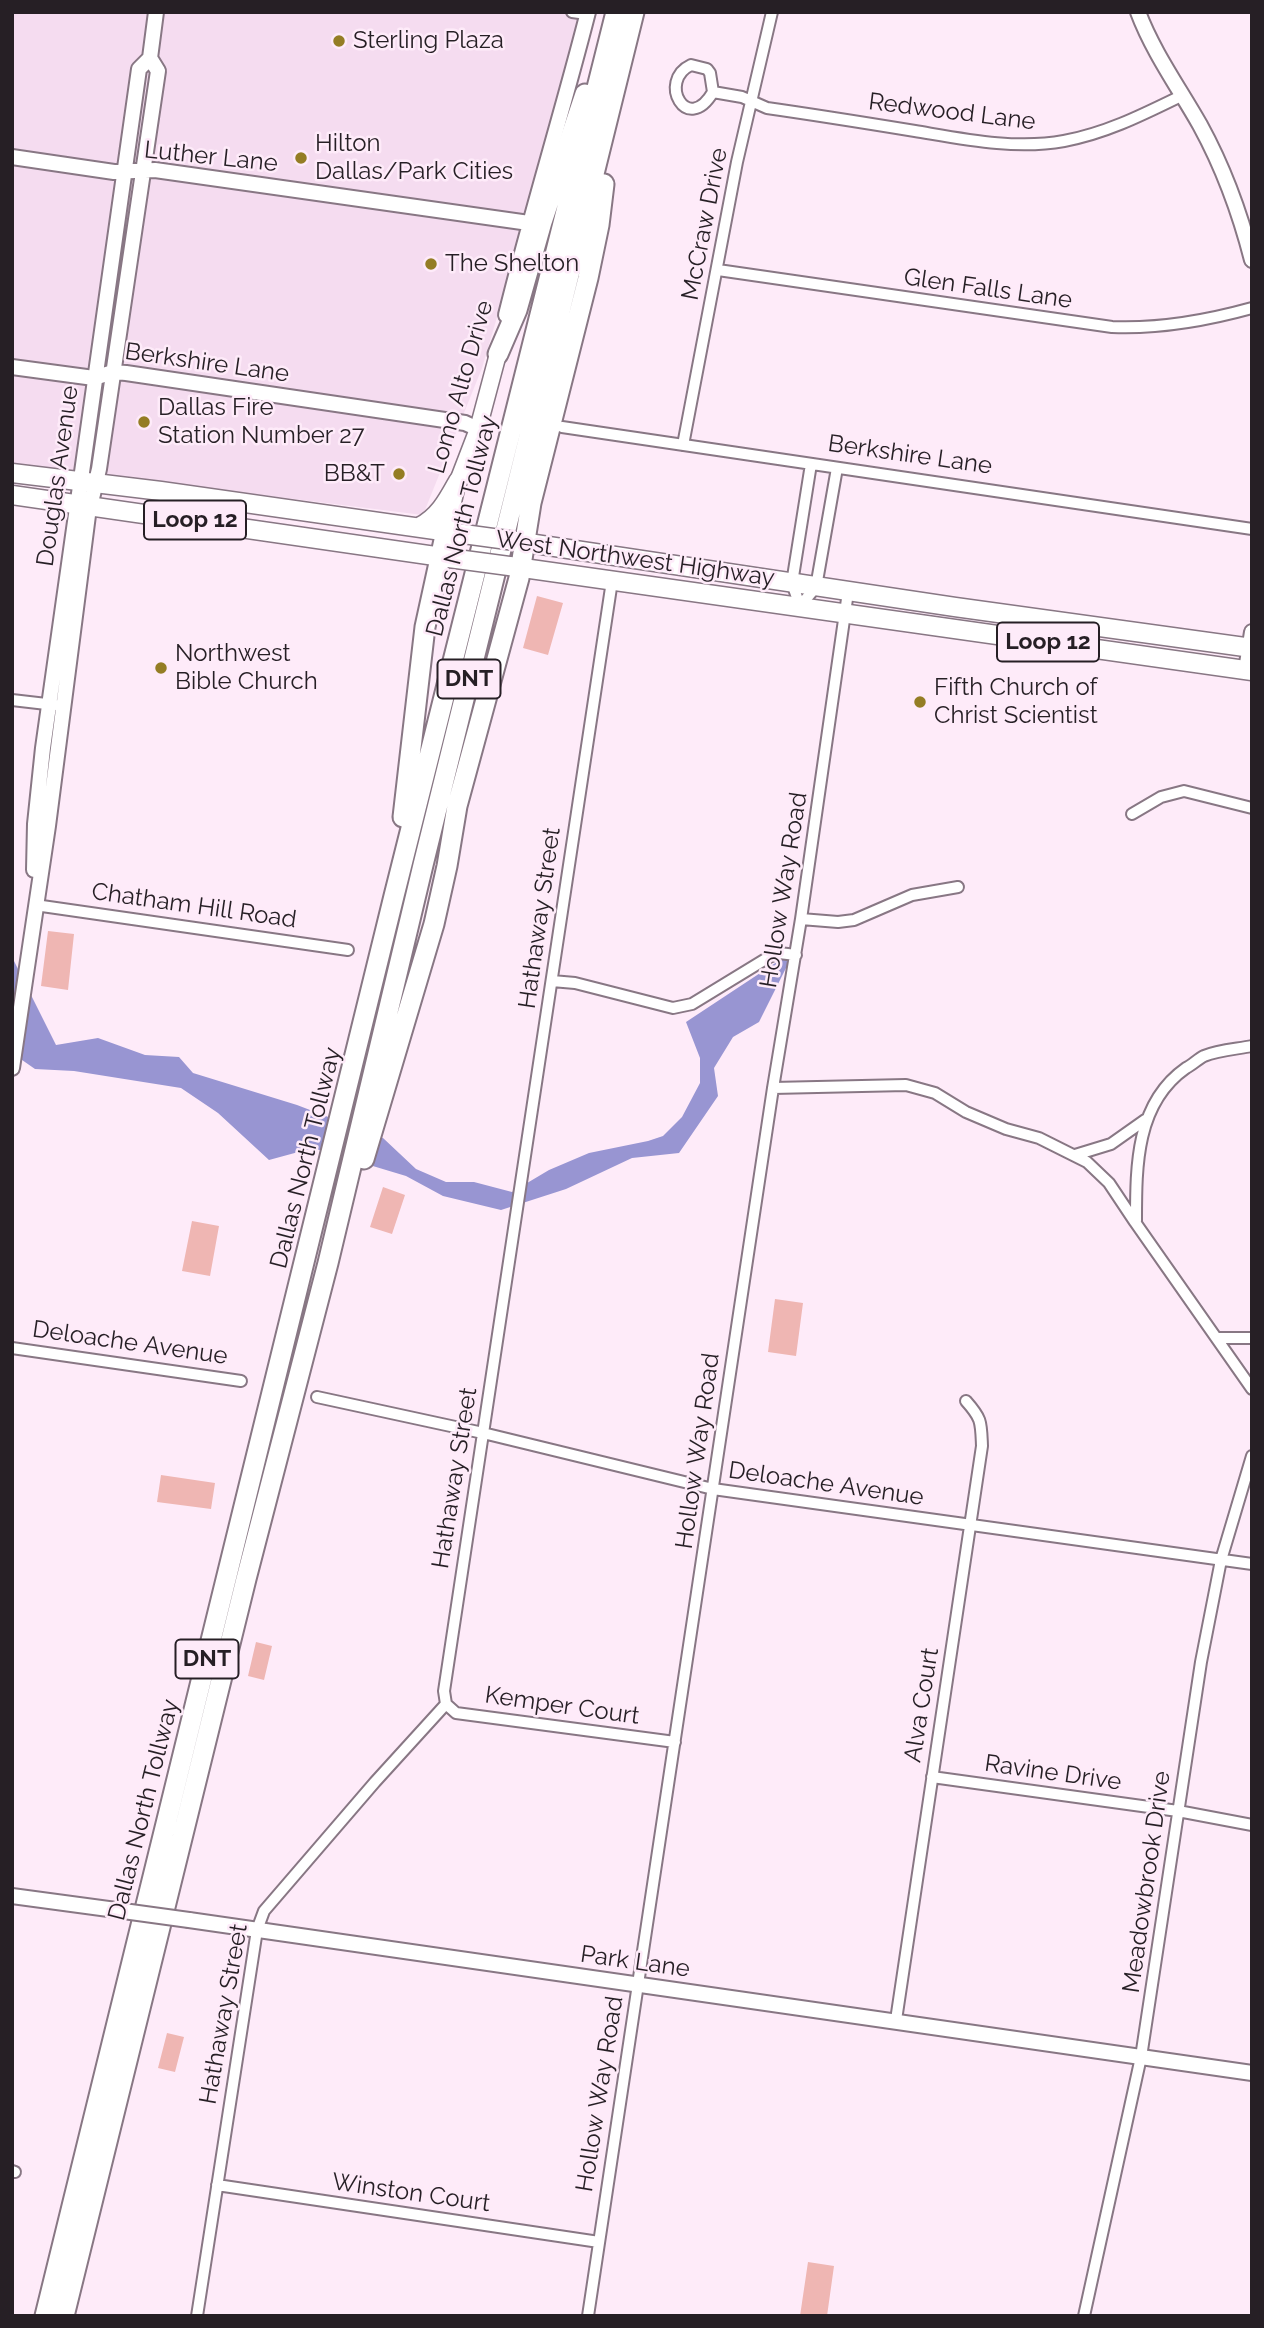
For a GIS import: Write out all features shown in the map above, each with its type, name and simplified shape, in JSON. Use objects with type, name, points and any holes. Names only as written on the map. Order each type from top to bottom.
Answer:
[{"type":"highway","name":"Dallas North Tollway","points":[[45,2316],[394,895],[615,12]]},
{"type":"highway","name":"Dallas North Tollway","points":[[64,2316],[246,1579],[328,1263],[423,865],[634,12]]},
{"type":"highway","points":[[498,354],[517,310],[542,222],[583,98],[608,46]]},
{"type":"highway","points":[[328,1263],[371,1140],[435,924],[457,806],[593,254],[615,96]]},
{"type":"highway","points":[[394,895],[425,627],[451,532]]},
{"type":"main road","name":"Lomo Alto Drive","points":[[451,532],[458,481],[478,429],[498,354]]},
{"type":"main road","name":"West Northwest Highway","points":[[12,474],[161,491],[419,527],[848,592],[1251,642]]},
{"type":"main road","points":[[419,527],[443,508],[458,481]]},
{"type":"main road","points":[[134,511],[137,490]]},
{"type":"main road","name":"West Northwest Highway","points":[[12,495],[1249,671]]},
{"type":"street","name":"Douglas Avenue","points":[[87,483],[113,372],[144,170],[158,72],[150,58],[156,12]]},
{"type":"street","points":[[572,12],[588,13]]},
{"type":"street","name":"McCraw Drive","points":[[684,445],[737,162],[772,12]]},
{"type":"street","points":[[1138,12],[1155,48],[1201,128],[1232,195],[1252,260]]},
{"type":"street","name":"Lomo Alto Drive","points":[[498,354],[529,223],[588,13]]},
{"type":"street","name":"Douglas Avenue","points":[[12,1068],[87,483],[94,378],[139,69],[150,58]]},
{"type":"street","name":"Redwood Lane","points":[[713,92],[742,97],[767,108],[976,141],[1025,144],[1065,141],[1095,134],[1128,122],[1183,95]]},
{"type":"street","name":"Luther Lane","points":[[12,157],[114,172],[144,170],[206,177],[529,223]]},
{"type":"street","name":"Glen Falls Lane","points":[[718,270],[1112,327],[1178,325],[1252,309]]},
{"type":"street","points":[[109,277],[127,280]]},
{"type":"street","points":[[106,301],[124,304]]},
{"type":"street","name":"Berkshire Lane","points":[[12,367],[94,378],[113,372],[465,423],[478,429]]},
{"type":"street","name":"Berkshire Lane","points":[[562,427],[1252,528]]},
{"type":"street","points":[[800,606],[792,583],[811,464]]},
{"type":"street","points":[[800,606],[816,587],[837,468]]},
{"type":"street","name":"Hathaway Street","points":[[197,2316],[257,1930],[264,1911],[371,1786],[446,1704],[444,1691],[612,581]]},
{"type":"street","name":"Hollow Way Road","points":[[588,2316],[773,1088],[796,955],[848,592]]},
{"type":"street","points":[[1249,671],[1251,642]]},
{"type":"street","points":[[12,699],[57,705]]},
{"type":"street","points":[[1132,814],[1161,797],[1184,791],[1252,808]]},
{"type":"street","points":[[801,919],[838,922],[853,920],[912,895],[958,887]]},
{"type":"street","name":"Chatham Hill Road","points":[[35,905],[348,950]]},
{"type":"street","points":[[552,981],[575,983],[673,1008],[692,1004],[769,957],[779,953],[796,955]]},
{"type":"street","points":[[1136,1222],[1137,1166],[1144,1126],[1158,1096],[1178,1074],[1204,1056],[1252,1046]]},
{"type":"street","points":[[773,1088],[906,1085],[935,1093],[966,1112],[1006,1129],[1039,1138],[1087,1161],[1109,1183],[1252,1390]]},
{"type":"street","points":[[1075,1156],[1111,1144],[1147,1118]]},
{"type":"street","points":[[1217,1338],[1252,1338]]},
{"type":"street","name":"Deloache Avenue","points":[[12,1348],[242,1381]]},
{"type":"street","name":"Deloache Avenue","points":[[317,1397],[483,1433],[713,1489],[1252,1564]]},
{"type":"street","name":"Alva Court","points":[[896,2020],[982,1446],[982,1427],[978,1415],[965,1401]]},
{"type":"street","name":"Meadowbrook Drive","points":[[1084,2316],[1142,2057],[1201,1662],[1221,1560],[1252,1456]]},
{"type":"street","name":"Kemper Court","points":[[446,1704],[456,1713],[675,1742]]},
{"type":"street","name":"Ravine Drive","points":[[932,1777],[1178,1811],[1252,1825]]},
{"type":"street","name":"Park Lane","points":[[12,1895],[1252,2073]]},
{"type":"street","name":"Winston Court","points":[[217,2185],[599,2242]]},
{"type":"shaded area","points":[[12,12],[582,12],[555,121],[482,368],[423,515],[12,464]]},
{"type":"shaded area","points":[[537,596],[563,603],[548,655],[523,648]]},
{"type":"shaded area","points":[[48,931],[74,934],[68,990],[41,986]]},
{"type":"shaded area","points":[[795,950],[759,1022],[733,1037],[714,1068],[718,1096],[679,1153],[632,1158],[566,1189],[501,1210],[443,1196],[406,1176],[313,1148],[269,1160],[218,1113],[181,1088],[74,1071],[35,1069],[12,1053],[12,957],[56,1045],[98,1038],[145,1055],[179,1057],[193,1073],[297,1105],[383,1138],[416,1169],[446,1182],[474,1182],[512,1192],[549,1170],[589,1153],[663,1136],[682,1117],[700,1083],[700,1058],[686,1022]]},
{"type":"shaded area","points":[[383,1187],[405,1195],[392,1234],[370,1227]]},
{"type":"shaded area","points":[[192,1221],[219,1226],[210,1276],[182,1271]]},
{"type":"shaded area","points":[[775,1299],[803,1303],[796,1356],[768,1352]]},
{"type":"shaded area","points":[[161,1475],[215,1483],[211,1509],[157,1502]]},
{"type":"shaded area","points":[[256,1642],[272,1646],[264,1680],[248,1676]]},
{"type":"shaded area","points":[[167,2033],[184,2037],[175,2072],[158,2068]]},
{"type":"shaded area","points":[[808,2262],[834,2266],[827,2316],[800,2316]]},
{"type":"place","name":"Sterling Plaza","points":[[339,41]]},
{"type":"place","name":"Hilton Dallas/Park Cities","points":[[301,158]]},
{"type":"place","name":"The Shelton","points":[[431,264]]},
{"type":"place","name":"Dallas Fire Station Number 27","points":[[144,422]]},
{"type":"place","name":"BB&T","points":[[399,474]]},
{"type":"place","name":"Northwest Bible Church","points":[[161,668]]},
{"type":"place","name":"Fifth Church of Christ Scientist","points":[[920,702]]}]
